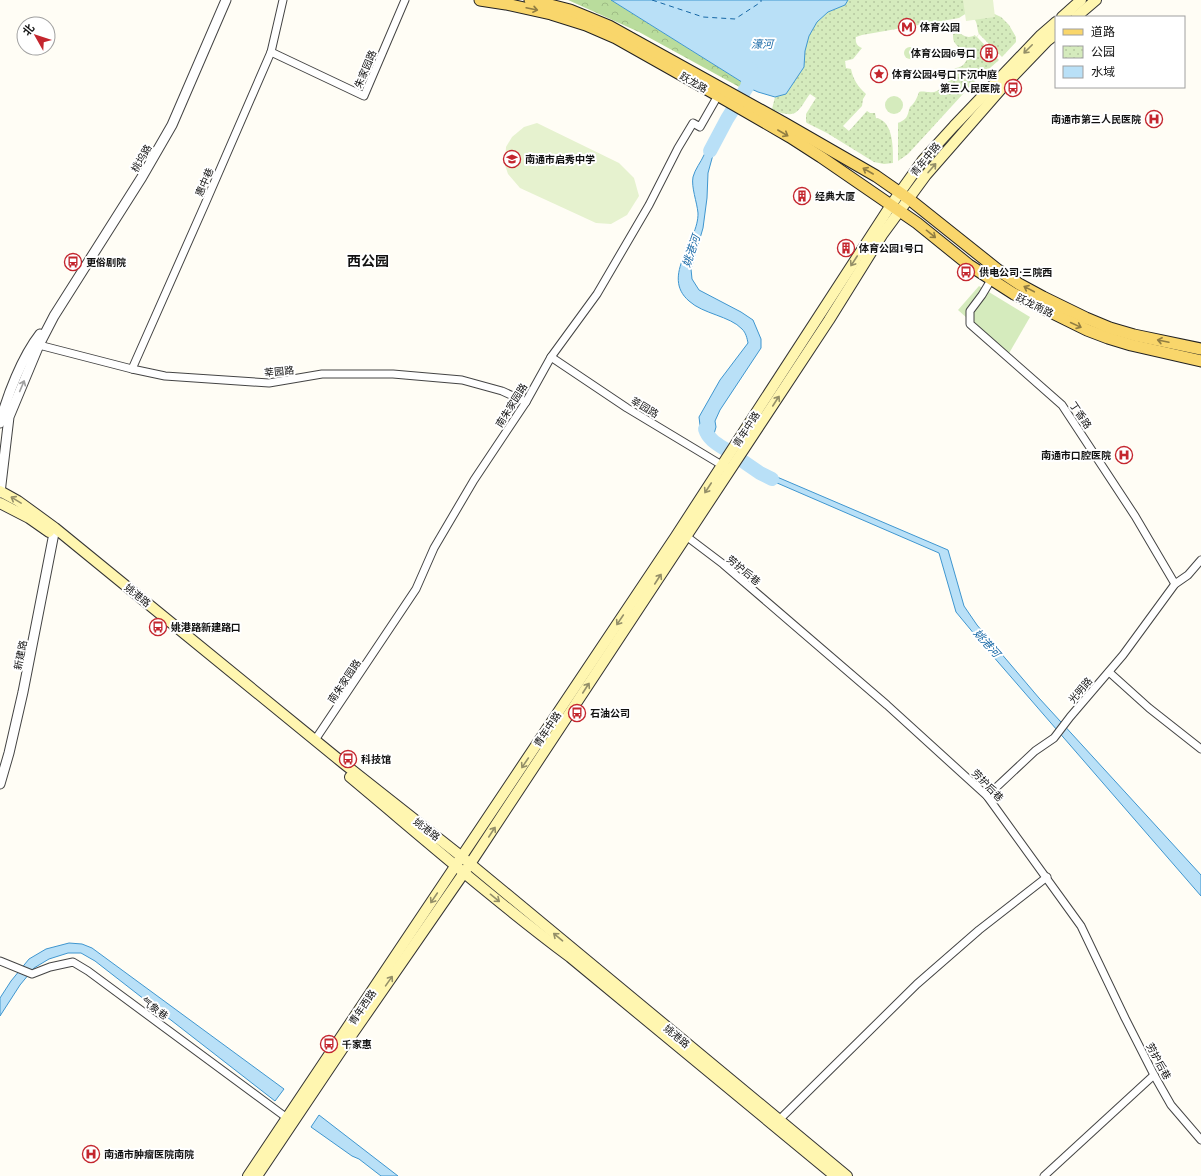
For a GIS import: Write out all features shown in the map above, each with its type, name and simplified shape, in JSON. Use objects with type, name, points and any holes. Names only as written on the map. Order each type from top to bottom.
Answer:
[{"type":"main road","name":"跃龙路","points":[[480,0],[551,14],[586,25],[616,38],[724,94]]},
{"type":"main road","name":"跃龙路","points":[[530,0],[570,10],[609,26],[752,110],[876,176],[904,195]]},
{"type":"main road","points":[[1063,16],[1081,0]]},
{"type":"main road","points":[[1077,16],[1096,0]]},
{"type":"main road","name":"青年中路","points":[[459,861],[726,468],[904,195],[923,160],[1009,68],[1055,23]]},
{"type":"main road","name":"青年中路","points":[[904,195],[926,175],[1002,88],[1055,35]]},
{"type":"main road","name":"跃龙路","points":[[752,110],[895,208]]},
{"type":"main road","name":"跃龙南路","points":[[904,195],[998,270],[1019,284],[1043,297],[1086,318],[1116,330],[1201,349]]},
{"type":"main road","name":"跃龙南路","points":[[895,208],[917,223],[964,261],[991,280],[1021,298],[1087,330],[1132,345],[1201,361]]},
{"type":"main road","name":"青年中路","points":[[468,869],[686,536],[726,468]]},
{"type":"main road","name":"姚港路","points":[[0,492],[18,501],[339,767],[459,861]]},
{"type":"main road","name":"姚港路","points":[[0,503],[55,532],[316,740],[459,861],[535,931],[576,962],[835,1176]]},
{"type":"main road","name":"青年西路","points":[[248,1176],[459,861]]},
{"type":"main road","name":"姚港路","points":[[468,869],[780,1120],[847,1176]]},
{"type":"main road","name":"青年西路","points":[[257,1176],[351,1036],[468,869]]},
{"type":"street","points":[[218,19],[222,0]]},
{"type":"street","name":"桃坞路","points":[[0,424],[1,416],[17,375],[142,177],[172,125],[226,0]]},
{"type":"street","name":"惠中巷","points":[[132,369],[271,52],[283,0]]},
{"type":"street","name":"朱家园路","points":[[271,52],[364,96],[405,0]]},
{"type":"street","name":"南朱家园路","points":[[316,740],[416,590],[434,548],[474,480],[526,402],[551,357],[597,294],[649,205],[693,123],[700,127],[724,94]]},
{"type":"street","name":"丁香路","points":[[991,280],[982,296],[970,311],[970,324],[1062,405],[1135,516],[1175,584]]},
{"type":"street","name":"桃坞路","points":[[0,492],[9,417],[36,344]]},
{"type":"street","name":"莘园路","points":[[36,344],[165,376],[269,383],[322,374],[393,374],[462,380],[502,391],[526,402]]},
{"type":"street","name":"莘园路","points":[[551,357],[627,408],[726,468]]},
{"type":"street","name":"新建路","points":[[0,784],[9,753],[23,692],[55,532]]},
{"type":"street","name":"劳护后巷","points":[[686,536],[723,564],[881,700],[987,796],[1082,926],[1125,1018],[1154,1075],[1171,1105],[1201,1140]]},
{"type":"street","name":"光明路","points":[[987,796],[1035,751],[1054,738],[1109,672],[1175,584],[1188,575],[1201,560]]},
{"type":"street","points":[[1109,672],[1149,708],[1201,749]]},
{"type":"street","points":[[780,1120],[917,984],[979,930],[1047,877]]},
{"type":"street","name":"气象巷","points":[[0,961],[32,974],[50,967],[73,962],[88,971],[287,1118]]},
{"type":"street","points":[[1044,1176],[1154,1075]]},
{"type":"green space","points":[[568,0],[611,0],[745,84],[743,89],[639,32]]},
{"type":"green space","name":"体育公园","points":[[848,0],[964,0],[1001,17],[1009,25],[1016,37],[1016,42],[1002,57],[979,34],[975,20],[967,13],[959,18],[856,37],[857,44],[862,48],[853,59],[845,61],[846,68],[851,69],[856,83],[866,94],[863,99],[862,106],[843,126],[849,131],[867,111],[870,113],[875,113],[876,118],[882,120],[886,124],[891,136],[893,163],[884,164],[874,162],[806,122],[806,114],[816,98],[810,94],[795,113],[786,114],[772,109],[775,97],[786,94],[804,67],[805,51],[809,36],[817,22],[828,12],[845,5]]},
{"type":"green space","points":[[963,0],[993,0],[995,17],[966,21]]},
{"type":"green space","points":[[959,33],[968,37],[975,35],[976,37],[979,34],[977,37],[999,60],[973,83],[908,154],[898,161],[898,123],[907,117],[910,107],[916,100],[919,92],[935,92],[950,79],[953,70],[963,65],[966,61],[966,55],[957,46],[953,39],[953,34]]},
{"type":"green space","points":[[912,47],[915,48],[915,58],[908,59],[905,58],[904,51],[905,48]]},
{"type":"green space","points":[[894,96],[900,99],[903,105],[900,111],[894,114],[888,111],[885,105],[888,99]]},
{"type":"green space","points":[[537,123],[619,163],[634,178],[639,196],[627,215],[611,224],[596,223],[520,188],[508,174],[505,165],[506,147],[512,137],[524,127]]},
{"type":"green space","points":[[979,286],[1030,317],[1008,355],[958,310]]},
{"type":"water","name":"濠河","points":[[611,0],[848,0],[845,5],[828,12],[817,22],[809,36],[805,51],[804,67],[786,94],[775,97],[747,87],[745,84]]},
{"type":"water","points":[[725,111],[708,173],[707,198],[703,228],[691,269],[692,279],[699,290],[753,320],[761,339],[761,348],[720,410],[715,421],[716,427],[714,434],[718,441],[714,448],[701,433],[699,417],[720,380],[748,341],[742,329],[737,325],[702,309],[689,301],[681,291],[678,281],[679,270],[683,258],[697,224],[698,213],[693,177]]},
{"type":"water","points":[[756,468],[948,550],[964,606],[977,625],[1039,698],[1201,875],[1201,896],[956,612],[939,553],[754,473]]},
{"type":"water","points":[[69,943],[82,944],[92,948],[284,1089],[275,1101],[95,961],[81,953],[68,953],[49,959],[34,968],[20,985],[0,1016],[0,998],[11,981],[29,959],[46,949]]},
{"type":"water","points":[[319,1115],[398,1176],[381,1176],[359,1159],[352,1156],[311,1127]]},
{"type":"waterway","name":"姚港河","points":[[710,151],[727,119],[747,87],[751,69]]},
{"type":"waterway","name":"姚港河","points":[[705,429],[706,433],[716,443],[725,449]]},
{"type":"waterway","name":"姚港河","points":[[744,462],[772,479]]},
{"type":"ferry route","points":[[652,0],[703,17],[735,19],[761,2],[761,0]]},
{"type":"place","name":"体育公园","points":[[907,27]]},
{"type":"place","name":"体育公园6号口","points":[[989,53]]},
{"type":"place","name":"体育公园4号口下沉中庭","points":[[879,74]]},
{"type":"place","name":"第三人民医院","points":[[1013,88]]},
{"type":"place","name":"南通市第三人民医院","points":[[1154,119]]},
{"type":"place","name":"南通市启秀中学","points":[[512,159]]},
{"type":"place","name":"经典大厦","points":[[802,196]]},
{"type":"place","name":"体育公园1号口","points":[[846,248]]},
{"type":"place","name":"更俗剧院","points":[[73,262]]},
{"type":"place","name":"供电公司·三院西","points":[[966,272]]},
{"type":"place","name":"南通市口腔医院","points":[[1124,455]]},
{"type":"place","name":"姚港路新建路口","points":[[158,627]]},
{"type":"place","name":"石油公司","points":[[577,713]]},
{"type":"place","name":"科技馆","points":[[348,759]]},
{"type":"place","name":"千家惠","points":[[329,1044]]},
{"type":"place","name":"南通市肿瘤医院南院","points":[[91,1154]]},
{"type":"district","name":"西公园","points":[[368,261]]}]
